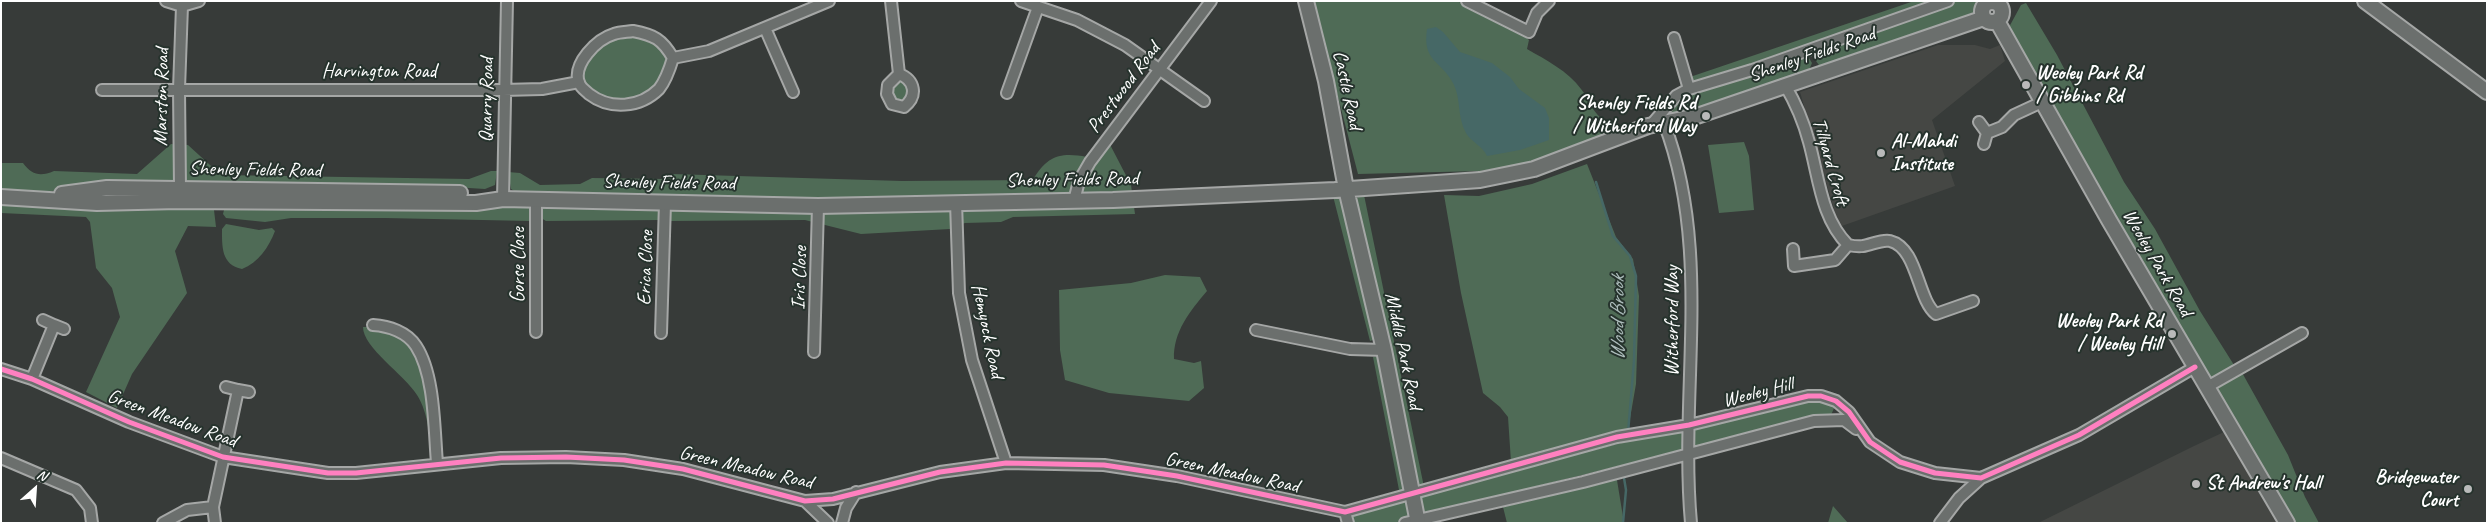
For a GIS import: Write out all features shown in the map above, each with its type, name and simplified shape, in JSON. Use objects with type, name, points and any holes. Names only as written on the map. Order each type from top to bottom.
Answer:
[{"type":"street","points":[[166,1],[182,6],[199,1]]},
{"type":"street","name":"Quarry Road","points":[[502,199],[503,90],[507,1]]},
{"type":"street","points":[[674,58],[709,51],[829,1]]},
{"type":"street","points":[[891,1],[899,74]]},
{"type":"street","points":[[1021,1],[1077,20],[1125,44],[1204,101]]},
{"type":"street","name":"Prestwood Road","points":[[1074,200],[1079,180],[1090,162],[1212,1]]},
{"type":"street","name":"Castle Road","points":[[1306,1],[1326,81],[1346,189]]},
{"type":"street","points":[[1467,1],[1529,32],[1537,13],[1549,1]]},
{"type":"street","name":"Shenley Fields Road","points":[[1658,124],[1676,96],[1688,89],[1752,70],[1948,1]]},
{"type":"street","points":[[2365,1],[2487,92]]},
{"type":"street","name":"Marston Road","points":[[180,188],[179,89],[182,6]]},
{"type":"street","points":[[1007,93],[1038,7]]},
{"type":"street","name":"Shenley Fields Road","points":[[1,197],[97,202],[476,203],[502,199],[536,199],[818,206],[1074,200],[1346,189],[1489,178],[1534,169],[1658,124],[1698,116],[1995,9]]},
{"type":"street","name":"Weoley Park Road","points":[[1995,9],[2042,102],[2287,523]]},
{"type":"street","points":[[765,28],[793,92]]},
{"type":"street","points":[[633,31],[649,34],[665,44],[674,58],[668,74],[659,88],[646,99],[630,104],[614,105],[598,101],[584,90],[579,82],[579,69],[584,57],[596,45],[613,34],[633,31]]},
{"type":"street","points":[[1674,38],[1688,89]]},
{"type":"street","name":"Harvington Road","points":[[102,90],[503,90],[542,88],[579,82]]},
{"type":"street","name":"Tillyard Croft","points":[[1785,85],[1809,141],[1829,220],[1838,235],[1848,245]]},
{"type":"street","points":[[1984,144],[1988,133],[2002,127],[2014,115],[2042,102]]},
{"type":"street","points":[[1979,122],[1988,133]]},
{"type":"street","name":"Witherford Way","points":[[1658,124],[1682,192],[1689,232],[1692,272],[1689,425],[1691,523]]},
{"type":"street","name":"Shenley Fields Road","points":[[36,198],[107,188],[180,188],[474,193],[502,199]]},
{"type":"street","name":"Middle Park Road","points":[[1346,189],[1384,350],[1412,493],[1414,521]]},
{"type":"street","name":"Gorse Close","points":[[536,199],[536,332]]},
{"type":"street","name":"Erica Close","points":[[661,333],[665,202]]},
{"type":"street","name":"Hemyock Road","points":[[956,202],[959,293],[972,360],[1006,463]]},
{"type":"street","name":"Iris Close","points":[[814,352],[818,206]]},
{"type":"street","points":[[1793,249],[1794,266],[1835,260],[1848,245],[1861,247],[1885,240],[1892,241],[1903,249],[1916,272],[1930,309],[1936,314],[1973,301]]},
{"type":"street","points":[[32,379],[59,327],[43,320]]},
{"type":"street","points":[[373,325],[384,326],[403,333],[416,346],[427,375],[437,463]]},
{"type":"street","points":[[1256,330],[1350,349],[1384,350]]},
{"type":"street","points":[[2207,387],[2302,332]]},
{"type":"street","name":"Weoley Hill","points":[[1414,521],[1583,482],[1796,426],[1830,419],[1844,420],[1887,454],[1913,467],[1935,473],[1981,478],[2079,435],[2196,367]]},
{"type":"street","name":"Green Meadow Road","points":[[1,369],[32,379],[129,422],[223,457],[328,473],[356,473],[437,463],[501,458],[566,457],[624,460],[683,469],[805,502],[833,498],[940,472],[1006,463],[1120,467],[1235,488],[1344,512]]},
{"type":"street","points":[[226,387],[249,392]]},
{"type":"street","points":[[215,523],[213,507],[238,390]]},
{"type":"street","name":"Weoley Hill","points":[[1344,512],[1617,437],[1689,425],[1808,396],[1821,396],[1836,401],[1848,412],[1865,435]]},
{"type":"street","points":[[1,458],[76,490],[90,508],[92,523]]},
{"type":"street","points":[[1940,523],[1959,498],[1981,478]]},
{"type":"street","points":[[842,523],[846,508],[856,492]]},
{"type":"street","name":"Green Meadow Road","points":[[805,502],[828,523]]},
{"type":"street","points":[[163,523],[187,510],[213,507]]},
{"type":"street","points":[[1344,512],[1348,523]]},
{"type":"shaded area","name":"Al-Mahdi Institute","points":[[1938,45],[1975,45],[1990,49],[2000,45],[2005,61],[1932,120],[1955,186],[1839,227],[1800,92]]},
{"type":"shaded area","points":[[2224,432],[2277,523],[2038,523],[2194,446]]},
{"type":"green space","points":[[1313,1],[1457,1],[1512,25],[1529,40],[1527,49],[1556,66],[1576,83],[1601,118],[1605,134],[1534,162],[1481,171],[1358,174]]},
{"type":"green space","points":[[1914,1],[1935,1],[1697,83],[1690,77]]},
{"type":"green space","points":[[1956,1],[1977,1],[1975,14],[1821,68],[1816,61],[1820,51]]},
{"type":"green space","points":[[2026,3],[2057,55],[2124,182],[2155,229],[2200,311],[2234,365],[2210,380],[2197,362],[2008,29],[2021,5]]},
{"type":"green space","points":[[632,36],[653,43],[668,59],[659,81],[648,92],[634,99],[619,101],[604,98],[590,89],[585,83],[584,68],[596,50],[608,42],[617,37]]},
{"type":"green space","points":[[1805,56],[1812,63],[1809,70],[1718,105],[1682,114],[1670,114],[1677,105],[1709,87]]},
{"type":"green space","points":[[899,78],[905,81],[911,94],[903,104],[893,102],[890,87]]},
{"type":"green space","points":[[1104,133],[1131,185],[1135,214],[1013,217],[1001,222],[965,223],[950,229],[861,234],[805,220],[671,221],[669,211],[673,209],[615,196],[516,192],[511,189],[508,172],[520,173],[540,185],[580,184],[592,178],[665,179],[671,174],[902,181],[1033,180],[1049,161],[1055,158],[1069,155],[1087,157]]},
{"type":"green space","points":[[1744,142],[1749,156],[1754,210],[1719,213],[1708,145]]},
{"type":"green space","points":[[171,144],[188,145],[221,175],[469,179],[491,171],[497,171],[495,185],[485,189],[437,186],[108,182],[34,194],[1,193],[1,163],[23,163],[37,174],[54,171],[137,174]]},
{"type":"green space","points":[[1587,164],[1616,237],[1633,259],[1639,296],[1636,384],[1628,430],[1511,462],[1508,417],[1500,407],[1483,393],[1461,293],[1444,195],[1479,196],[1532,184]]},
{"type":"green space","points":[[1343,195],[1376,339],[1370,341],[1333,196]]},
{"type":"green space","points":[[1364,195],[1424,487],[1416,490],[1356,204],[1358,196]]},
{"type":"green space","points":[[1,203],[210,207],[214,210],[216,227],[188,226],[175,251],[187,293],[132,374],[117,408],[86,392],[120,317],[112,288],[96,268],[90,222],[86,217],[1,213]]},
{"type":"green space","points":[[225,206],[529,207],[532,209],[530,221],[291,218],[265,222],[226,218],[223,214]]},
{"type":"green space","points":[[542,207],[658,208],[660,220],[546,221],[541,218]]},
{"type":"green space","points":[[226,224],[259,230],[272,228],[275,231],[270,243],[262,254],[253,263],[242,269],[230,263],[224,254],[222,229]]},
{"type":"green space","points":[[1165,275],[1200,277],[1207,291],[1184,322],[1174,349],[1174,359],[1194,363],[1201,361],[1204,388],[1189,401],[1109,393],[1065,380],[1060,350],[1059,290],[1131,283]]},
{"type":"green space","points":[[363,327],[392,331],[401,335],[411,343],[419,356],[428,391],[432,458],[428,426],[421,402],[411,387],[370,344]]},
{"type":"green space","points":[[1373,357],[1378,357],[1409,492],[1400,495]]},
{"type":"green space","points":[[2240,369],[2288,455],[2305,497],[2319,523],[2292,523],[2266,471],[2213,387]]},
{"type":"green space","points":[[1820,399],[1835,406],[1831,415],[1693,449],[1692,426],[1755,411]]},
{"type":"green space","points":[[1687,427],[1688,449],[1424,514],[1418,495],[1507,471]]},
{"type":"green space","points":[[1616,474],[1624,523],[1507,523],[1503,507]]},
{"type":"green space","points":[[1406,500],[1411,518],[1394,523],[1351,523],[1350,513]]},
{"type":"green space","points":[[1833,506],[1848,523],[1828,523]]},
{"type":"water","points":[[1436,27],[1443,32],[1460,52],[1492,63],[1510,77],[1519,89],[1545,108],[1549,118],[1549,140],[1520,150],[1487,156],[1483,149],[1466,133],[1461,121],[1458,97],[1454,85],[1427,49],[1427,29]]},
{"type":"waterway","name":"Wood Brook","points":[[1596,182],[1613,236],[1630,256],[1636,276],[1634,361],[1628,433]]},
{"type":"waterway","name":"Wood Brook","points":[[1623,523],[1626,490],[1624,478]]},
{"type":"cycle path","points":[[1,369],[32,379],[129,422],[223,457],[328,473],[356,473],[501,458],[566,457],[624,460],[683,469],[805,501],[833,499],[940,472],[1006,463],[1104,465],[1177,476],[1345,512],[1617,437],[1689,425],[1808,396],[1821,396],[1836,401],[1849,412],[1870,442],[1900,462],[1935,473],[1981,478],[2079,435],[2195,367]]},
{"type":"place","name":"Weoley Park Rd / Gibbins Rd","points":[[2026,85]]},
{"type":"place","name":"Shenley Fields Rd / Witherford Way","points":[[1706,116]]},
{"type":"place","name":"Al-Mahdi Institute","points":[[1881,153]]},
{"type":"place","name":"Weoley Park Rd / Weoley Hill","points":[[2172,334]]},
{"type":"place","name":"St Andrew's Hall","points":[[2196,484]]},
{"type":"place","name":"Bridgewater Court","points":[[2468,489]]}]
